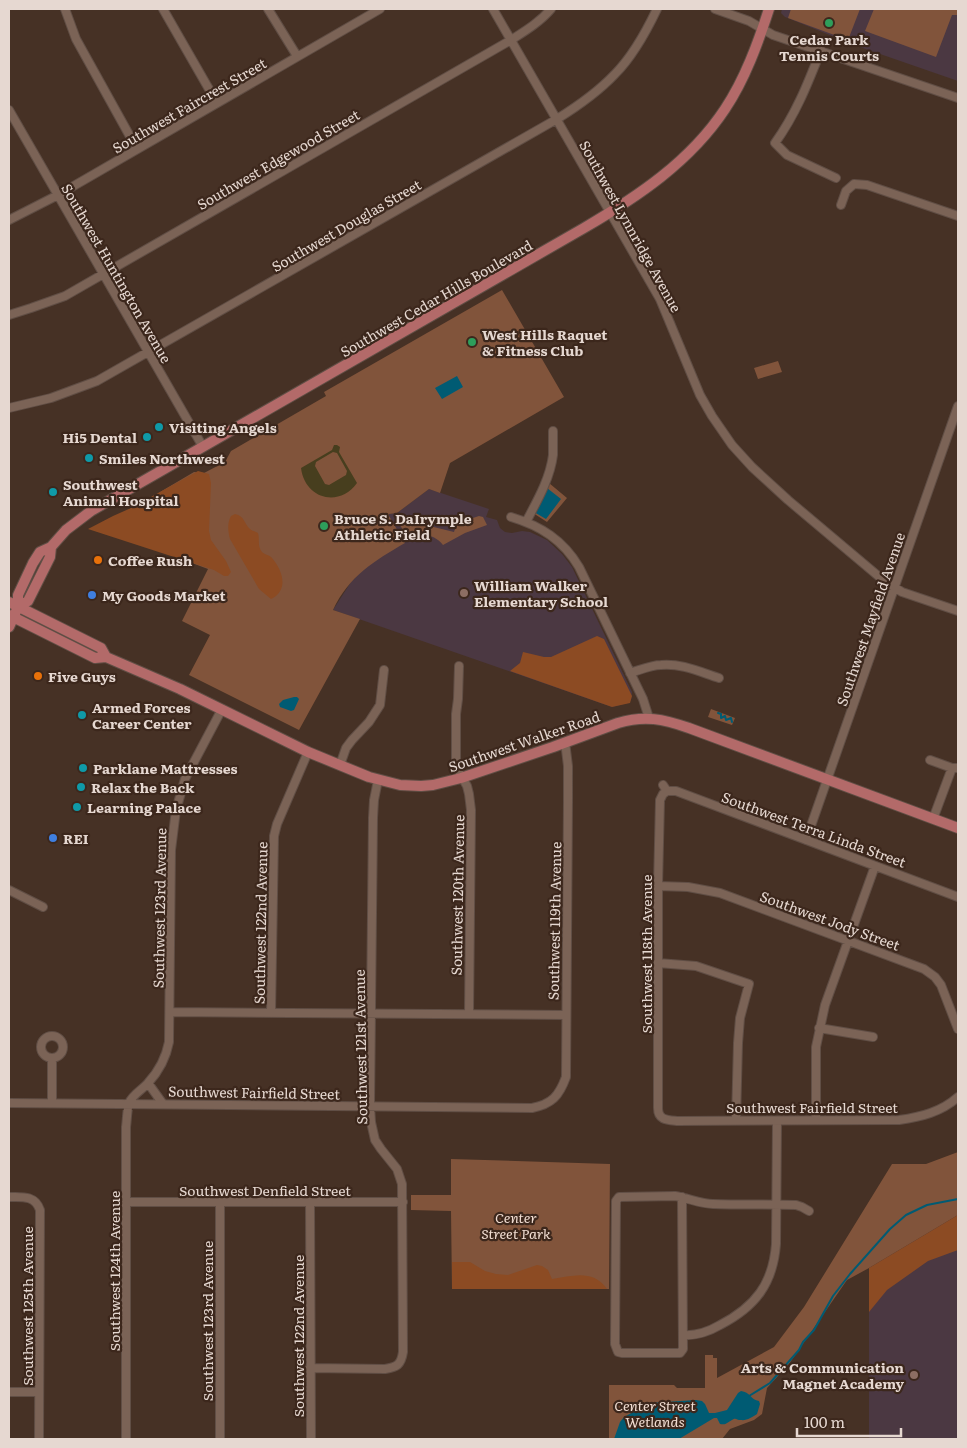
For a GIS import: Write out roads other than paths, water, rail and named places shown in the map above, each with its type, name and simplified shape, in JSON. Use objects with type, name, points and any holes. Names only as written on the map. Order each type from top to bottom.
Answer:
[{"type":"main road","name":"Southwest Cedar Hills Boulevard","points":[[10,620],[13,604],[28,601],[50,557],[51,547],[66,530],[91,511],[611,213],[667,173],[696,144],[725,109],[744,75],[769,9]]},
{"type":"main road","name":"Southwest Walker Road","points":[[13,604],[101,648],[106,657]]},
{"type":"main road","name":"Southwest Walker Road","points":[[10,620],[95,658],[106,657],[180,689],[308,752],[378,780],[421,786],[442,783],[618,723],[635,718],[649,718],[676,723],[958,828]]},
{"type":"street","points":[[65,9],[76,39],[137,149]]},
{"type":"street","points":[[163,9],[217,103]]},
{"type":"street","points":[[268,9],[297,56]]},
{"type":"street","name":"Southwest Faircrest Street","points":[[9,220],[58,195],[380,9]]},
{"type":"street","name":"Southwest Lynnridge Avenue","points":[[493,9],[660,299],[700,395],[732,445],[752,467],[788,500],[883,580],[895,588],[958,611]]},
{"type":"street","name":"Southwest Edgewood Street","points":[[9,315],[65,296],[104,274],[511,40],[528,29],[551,9]]},
{"type":"street","name":"Southwest Douglas Street","points":[[9,408],[52,398],[97,381],[557,119],[580,104],[616,73],[645,33],[657,9]]},
{"type":"street","points":[[715,9],[749,21],[773,35],[958,98]]},
{"type":"street","points":[[821,50],[803,97],[786,128],[775,143],[787,155],[836,178]]},
{"type":"street","name":"Southwest Huntington Avenue","points":[[10,114],[203,447]]},
{"type":"street","points":[[841,205],[846,191],[854,184],[867,185],[958,216]]},
{"type":"street","name":"Southwest Mayfield Avenue","points":[[806,840],[958,406]]},
{"type":"street","points":[[526,522],[548,476],[552,456],[552,432]]},
{"type":"street","points":[[511,517],[548,532],[573,557],[630,673],[649,718]]},
{"type":"street","points":[[630,673],[661,664],[671,664],[719,678]]},
{"type":"street","name":"Southwest 120th Avenue","points":[[459,666],[456,714],[456,767],[467,786],[470,810],[468,1014]]},
{"type":"street","points":[[340,765],[344,753],[352,740],[369,722],[380,705],[384,670]]},
{"type":"street","name":"Southwest 123rd Avenue","points":[[129,1104],[134,1096],[148,1083],[166,1056],[169,1042],[170,1012],[171,850],[176,810],[185,779],[222,709]]},
{"type":"street","name":"Southwest 119th Avenue","points":[[556,1096],[561,1090],[566,1077],[568,766],[565,742]]},
{"type":"street","name":"Southwest 122nd Avenue","points":[[271,1012],[274,836],[277,824],[308,752]]},
{"type":"street","points":[[930,760],[955,768],[933,819]]},
{"type":"street","name":"Southwest 121st Avenue","points":[[310,1368],[393,1368],[402,1360],[403,1352],[402,1184],[397,1169],[375,1140],[370,1106],[372,818],[378,780]]},
{"type":"street","name":"Southwest Terra Linda Street","points":[[665,788],[958,897]]},
{"type":"street","name":"Southwest 118th Avenue","points":[[662,1118],[658,1112],[658,886],[660,800],[665,788]]},
{"type":"street","points":[[816,1120],[816,1047],[819,1028],[825,1005],[876,866]]},
{"type":"street","name":"Southwest Jody Street","points":[[658,886],[688,887],[720,893],[924,969],[935,977],[941,985],[958,1029]]},
{"type":"street","points":[[9,890],[43,907]]},
{"type":"street","points":[[658,963],[696,966],[749,984],[740,1018],[736,1120]]},
{"type":"street","points":[[170,1012],[566,1015]]},
{"type":"street","points":[[819,1028],[873,1037]]},
{"type":"street","points":[[52,1058],[52,1103]]},
{"type":"street","points":[[148,1083],[163,1104]]},
{"type":"street","name":"Southwest Fairfield Street","points":[[9,1103],[532,1108],[549,1103],[556,1096]]},
{"type":"street","name":"Southwest Fairfield Street","points":[[662,1118],[667,1120],[899,1120],[933,1113],[950,1104],[958,1097]]},
{"type":"street","name":"Southwest 124th Avenue","points":[[126,1439],[126,1127],[129,1104]]},
{"type":"street","points":[[683,1335],[692,1336],[708,1331],[738,1314],[756,1299],[769,1279],[775,1258],[777,1120]]},
{"type":"street","name":"Southwest 125th Avenue","points":[[9,1197],[30,1198],[36,1202],[40,1210],[39,1439]]},
{"type":"street","points":[[682,1197],[683,1350],[680,1353],[618,1352],[615,1344],[616,1201],[619,1197],[682,1197],[712,1204],[799,1205],[809,1211]]},
{"type":"street","name":"Southwest Denfield Street","points":[[126,1202],[403,1202]]},
{"type":"street","name":"Southwest 123rd Avenue","points":[[220,1203],[220,1439]]},
{"type":"street","name":"Southwest 122nd Avenue","points":[[310,1203],[311,1439]]},
{"type":"street","points":[[9,1392],[39,1392]]},
{"type":"water","points":[[457,376],[463,387],[442,399],[435,388]]},
{"type":"water","points":[[547,488],[561,499],[546,519],[534,512]]},
{"type":"water","points":[[294,697],[299,699],[294,710],[291,711],[280,707],[279,704],[283,700]]},
{"type":"water","points":[[741,1391],[759,1401],[760,1404],[757,1414],[747,1419],[734,1419],[726,1424],[720,1424],[717,1418],[714,1418],[679,1439],[614,1439],[620,1422],[624,1417],[650,1403],[696,1400],[702,1401],[705,1404],[709,1413],[715,1413],[727,1410]]},
{"type":"waterway","points":[[718,713],[721,714],[721,718],[725,716],[726,720],[731,718],[732,722]]},
{"type":"waterway","points":[[749,1396],[770,1383],[799,1350],[803,1342],[814,1330],[833,1296],[890,1229],[906,1215],[927,1205],[958,1199]]},
{"type":"place","name":"Cedar Park Tennis Courts","points":[[829,23]]},
{"type":"place","name":"West Hills Raquet & Fitness Club","points":[[472,342]]},
{"type":"place","name":"Visiting Angels","points":[[159,427]]},
{"type":"place","name":"Hi5 Dental","points":[[147,437]]},
{"type":"place","name":"Smiles Northwest","points":[[89,458]]},
{"type":"place","name":"Southwest Animal Hospital","points":[[53,492]]},
{"type":"place","name":"Bruce S. DaIrymple Athletic Field","points":[[324,526]]},
{"type":"place","name":"Coffee Rush","points":[[98,560]]},
{"type":"place","name":"William Walker Elementary School","points":[[464,593]]},
{"type":"place","name":"My Goods Market","points":[[92,595]]},
{"type":"place","name":"Five Guys","points":[[38,676]]},
{"type":"place","name":"Armed Forces Career Center","points":[[82,715]]},
{"type":"place","name":"Parklane Mattresses","points":[[83,768]]},
{"type":"place","name":"Relax the Back","points":[[81,787]]},
{"type":"place","name":"Learning Palace","points":[[77,807]]},
{"type":"place","name":"REI","points":[[53,838]]},
{"type":"place","name":"Arts & Communication Magnet Academy","points":[[914,1375]]},
{"type":"park label","name":"Center Street Park","points":[[516,1226]]},
{"type":"park label","name":"Center Street Wetlands","points":[[655,1414]]}]
